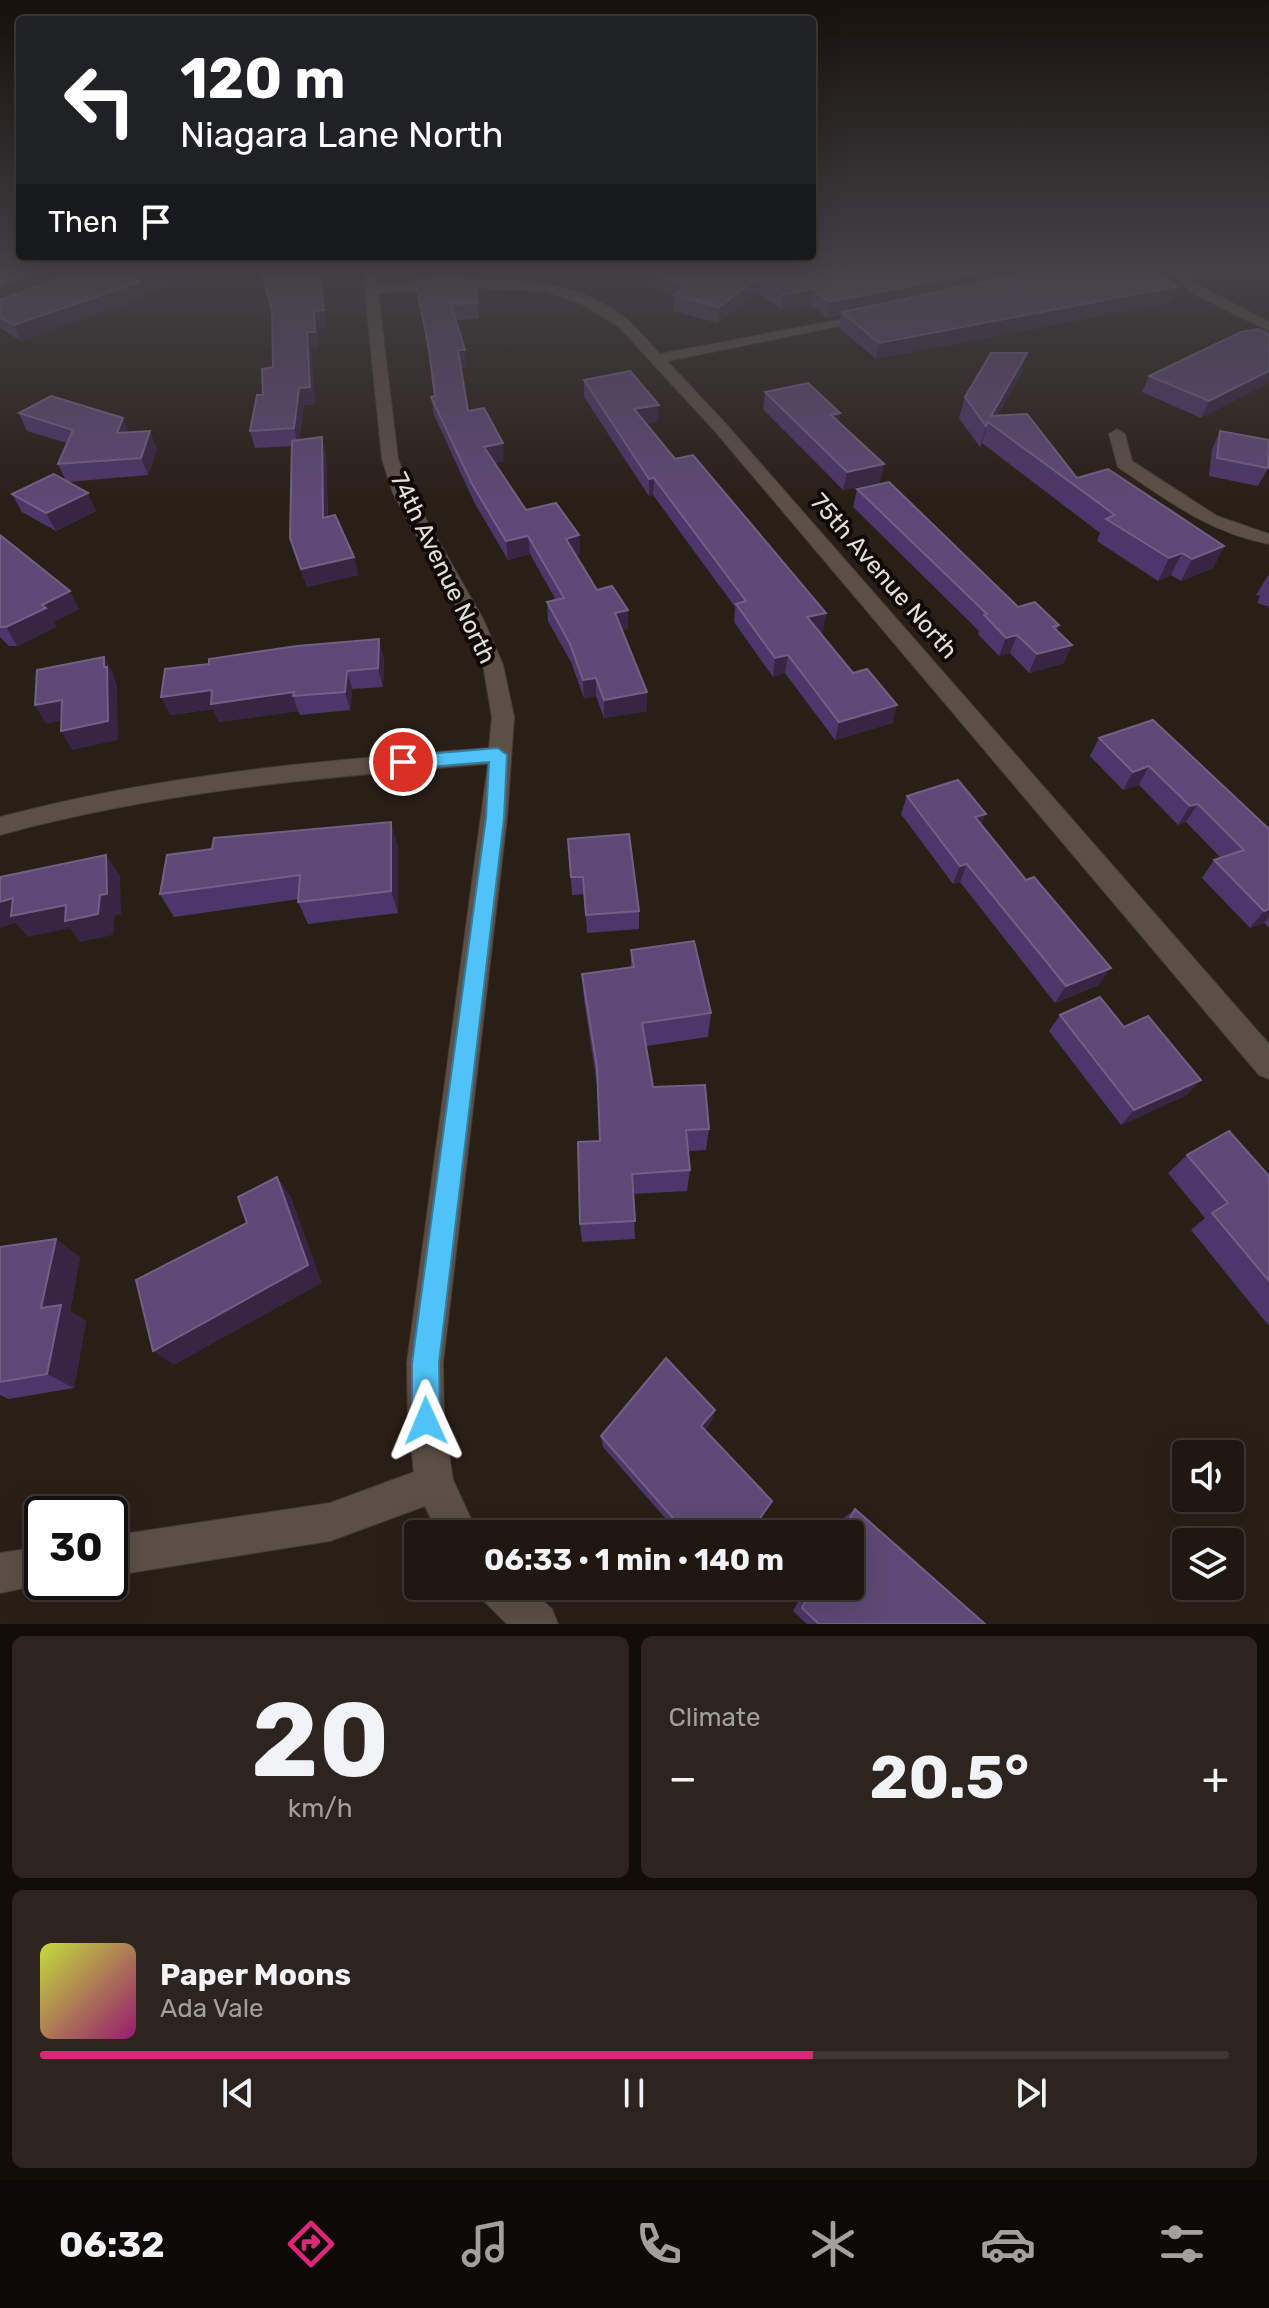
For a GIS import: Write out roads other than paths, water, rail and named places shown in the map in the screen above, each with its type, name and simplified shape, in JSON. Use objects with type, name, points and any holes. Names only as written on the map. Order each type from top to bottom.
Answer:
[{"type":"street","name":"74th Avenue North","points":[[377,347],[390,459],[402,493],[473,619],[493,665],[503,717],[495,818],[425,1363],[426,1421],[434,1483],[451,1520]]},
{"type":"street","name":"75th Avenue North","points":[[644,347],[865,593],[1269,1065]]},
{"type":"street","points":[[657,359],[718,347]]},
{"type":"street","points":[[1117,434],[1124,463],[1207,519],[1234,531],[1269,539]]},
{"type":"street","points":[[0,826],[100,798],[238,775],[498,755]]},
{"type":"street","points":[[128,1553],[330,1522],[434,1483]]},
{"type":"street","points":[[0,1573],[24,1570]]},
{"type":"street","points":[[512,1600],[537,1624]]}]
